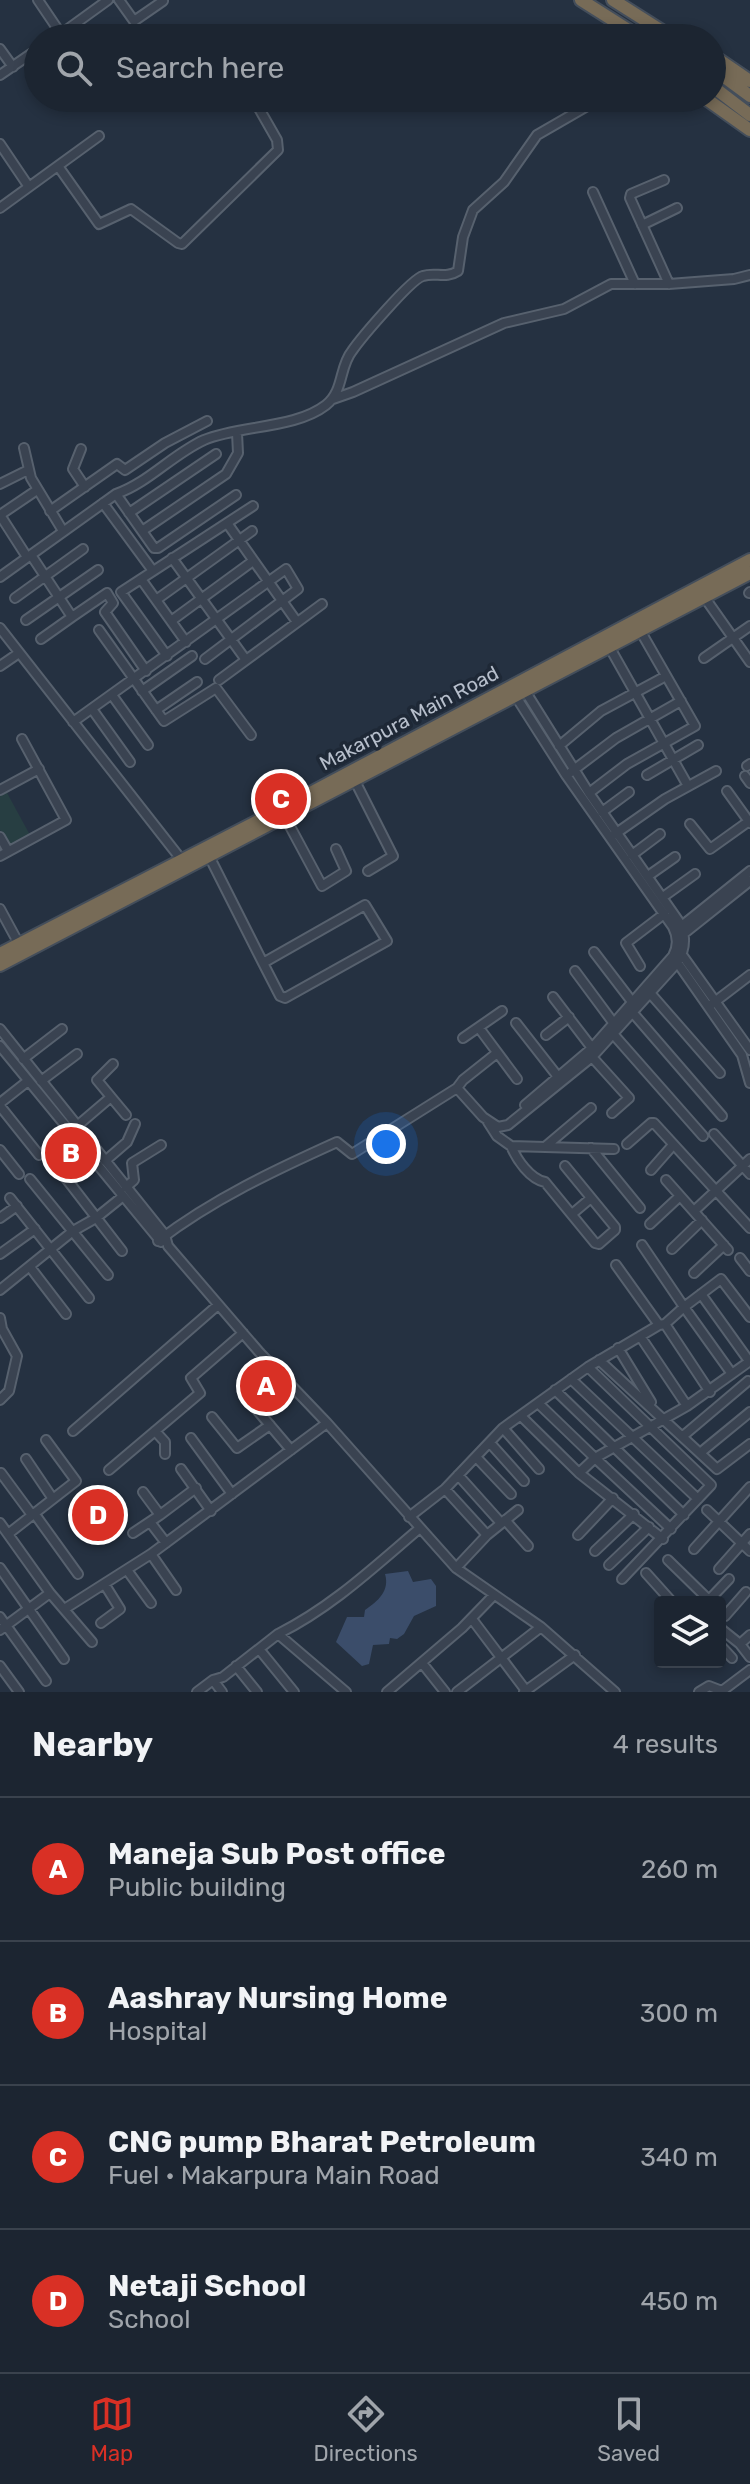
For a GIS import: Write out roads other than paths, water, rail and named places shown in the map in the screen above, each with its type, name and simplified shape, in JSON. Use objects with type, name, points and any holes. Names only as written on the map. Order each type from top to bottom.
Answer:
[{"type":"highway","points":[[581,0],[619,24]]},
{"type":"highway","points":[[613,0],[653,24]]},
{"type":"highway","points":[[726,65],[750,81]]},
{"type":"highway","points":[[726,78],[750,96]]},
{"type":"highway","points":[[726,97],[750,115]]},
{"type":"highway","points":[[725,112],[750,130]]},
{"type":"highway","name":"Makarpura Main Road","points":[[0,954],[184,863],[209,856],[355,781],[750,560]]},
{"type":"highway","name":"Makarpura Main Road","points":[[0,965],[184,863],[517,689],[610,648],[750,573]]},
{"type":"street","points":[[38,0],[51,24]]},
{"type":"street","points":[[75,24],[108,0]]},
{"type":"street","points":[[119,0],[134,21],[163,1]]},
{"type":"street","points":[[0,49],[13,67]]},
{"type":"street","points":[[0,75],[24,59]]},
{"type":"street","points":[[58,166],[98,223],[131,209],[182,244],[278,150],[277,140],[261,112]]},
{"type":"street","points":[[333,399],[352,351],[410,285],[425,275],[450,276],[458,271],[470,215],[504,182],[533,139],[578,112]]},
{"type":"street","points":[[0,208],[99,136]]},
{"type":"street","points":[[0,144],[29,187]]},
{"type":"street","points":[[664,180],[630,196],[669,284]]},
{"type":"street","points":[[593,192],[635,284]]},
{"type":"street","points":[[642,225],[677,208]]},
{"type":"street","points":[[0,577],[116,494],[203,441],[321,409],[333,399],[504,323],[553,313],[611,284],[669,284],[750,275]]},
{"type":"street","points":[[50,511],[117,464],[125,470],[165,443],[207,421]]},
{"type":"street","points":[[142,531],[226,474],[238,453],[237,433]]},
{"type":"street","points":[[24,448],[28,470],[37,490],[63,531]]},
{"type":"street","points":[[81,449],[73,469],[85,487]]},
{"type":"street","points":[[129,513],[216,454]]},
{"type":"street","points":[[0,484],[28,470]]},
{"type":"street","points":[[37,490],[0,515],[72,617]]},
{"type":"street","points":[[116,494],[154,548],[236,495]]},
{"type":"street","points":[[103,503],[153,571]]},
{"type":"street","points":[[167,656],[121,592],[253,506]]},
{"type":"street","points":[[227,523],[297,622]]},
{"type":"street","points":[[156,600],[252,531]]},
{"type":"street","points":[[15,598],[83,549]]},
{"type":"street","points":[[172,558],[246,660]]},
{"type":"street","points":[[171,621],[253,561]]},
{"type":"street","points":[[73,722],[285,569],[299,587],[205,659]]},
{"type":"street","points":[[26,620],[98,570]]},
{"type":"street","points":[[141,579],[186,642]]},
{"type":"street","points":[[41,639],[107,593],[113,603],[105,612],[146,671]]},
{"type":"street","points":[[705,598],[750,662]]},
{"type":"street","points":[[219,680],[322,604]]},
{"type":"street","points":[[704,658],[750,626]]},
{"type":"street","points":[[0,628],[184,863]]},
{"type":"street","points":[[99,630],[165,722],[216,688],[251,735]]},
{"type":"street","points":[[589,793],[627,764],[695,726],[641,632]]},
{"type":"street","points":[[610,648],[688,786]]},
{"type":"street","points":[[0,666],[19,653]]},
{"type":"street","points":[[142,691],[192,656]]},
{"type":"street","points":[[559,746],[601,711],[666,676]]},
{"type":"street","points":[[156,710],[197,682]]},
{"type":"street","points":[[517,689],[559,746],[570,772],[589,793],[614,835],[663,897],[679,944]]},
{"type":"street","points":[[517,689],[664,914],[712,1004],[732,1033],[750,1083]]},
{"type":"street","points":[[112,695],[148,745]]},
{"type":"street","points":[[570,772],[649,718],[681,701]]},
{"type":"street","points":[[92,709],[130,762]]},
{"type":"street","points":[[0,837],[4,854],[66,820],[22,739]]},
{"type":"street","points":[[647,775],[698,745]]},
{"type":"street","points":[[0,790],[39,769]]},
{"type":"street","points":[[614,835],[716,771]]},
{"type":"street","points":[[355,781],[393,856],[368,871]]},
{"type":"street","points":[[690,824],[710,849],[749,822],[727,791]]},
{"type":"street","points":[[602,812],[629,792]]},
{"type":"street","points":[[285,817],[322,886],[346,871],[336,849]]},
{"type":"street","points":[[632,855],[660,834]]},
{"type":"street","points":[[209,856],[263,963],[280,996],[285,998],[387,941],[365,905],[263,963]]},
{"type":"street","points":[[648,876],[675,857]]},
{"type":"street","points":[[615,1030],[679,944],[750,871]]},
{"type":"street","points":[[663,897],[695,874]]},
{"type":"street","points":[[491,1123],[504,1127],[511,1123],[592,1052],[650,993],[679,944],[750,881]]},
{"type":"street","points":[[0,909],[19,944]]},
{"type":"street","points":[[640,966],[626,943],[664,914]]},
{"type":"street","points":[[594,952],[633,1003]]},
{"type":"street","points":[[575,971],[615,1030],[703,1136]]},
{"type":"street","points":[[712,1004],[750,975]]},
{"type":"street","points":[[650,993],[720,1073]]},
{"type":"street","points":[[553,997],[629,1098],[612,1113]]},
{"type":"street","points":[[463,1038],[502,1011]]},
{"type":"street","points":[[633,1013],[722,1116]]},
{"type":"street","points":[[546,1035],[569,1017]]},
{"type":"street","points":[[516,1023],[560,1079]]},
{"type":"street","points":[[479,1028],[517,1079]]},
{"type":"street","points":[[0,1029],[41,1081],[60,1113],[122,1197],[456,1568],[541,1627],[611,1689]]},
{"type":"street","points":[[23,1059],[62,1029]]},
{"type":"street","points":[[732,1033],[750,1050]]},
{"type":"street","points":[[0,1046],[28,1081],[77,1126],[126,1187],[161,1238]]},
{"type":"street","points":[[161,1238],[232,1192],[337,1142],[352,1154],[457,1088],[497,1053]]},
{"type":"street","points":[[41,1081],[77,1054]]},
{"type":"street","points":[[113,1064],[97,1080],[126,1115]]},
{"type":"street","points":[[28,1081],[0,1105],[39,1155]]},
{"type":"street","points":[[457,1088],[491,1123],[497,1136],[511,1146],[614,1149]]},
{"type":"street","points":[[77,1126],[111,1097]]},
{"type":"street","points":[[546,1147],[591,1108]]},
{"type":"street","points":[[627,1144],[653,1122],[750,1228]]},
{"type":"street","points":[[105,1161],[127,1142],[135,1124]]},
{"type":"street","points":[[694,1211],[748,1166],[714,1134]]},
{"type":"street","points":[[126,1187],[134,1180],[132,1163],[161,1145]]},
{"type":"street","points":[[651,1170],[673,1145]]},
{"type":"street","points":[[511,1146],[514,1154],[536,1179],[545,1182],[597,1244],[615,1227],[565,1166]]},
{"type":"street","points":[[591,1148],[640,1208]]},
{"type":"street","points":[[0,1150],[19,1174]]},
{"type":"street","points":[[58,1168],[122,1251]]},
{"type":"street","points":[[30,1179],[108,1275]]},
{"type":"street","points":[[666,1180],[726,1248],[694,1273]]},
{"type":"street","points":[[650,1224],[680,1196]]},
{"type":"street","points":[[0,1290],[73,1231],[96,1218],[122,1197]]},
{"type":"street","points":[[10,1198],[89,1298]]},
{"type":"street","points":[[572,1214],[591,1198]]},
{"type":"street","points":[[0,1218],[17,1206]]},
{"type":"street","points":[[672,1249],[702,1220]]},
{"type":"street","points":[[0,1254],[35,1229]]},
{"type":"street","points":[[642,1245],[734,1372],[749,1382],[683,1436]]},
{"type":"street","points":[[740,1258],[750,1271]]},
{"type":"street","points":[[616,1265],[710,1392]]},
{"type":"street","points":[[30,1267],[66,1314]]},
{"type":"street","points":[[409,1517],[445,1489],[503,1428],[588,1367],[662,1324],[721,1279],[750,1317]]},
{"type":"street","points":[[579,1473],[595,1458],[653,1428],[710,1392],[750,1361],[701,1294]]},
{"type":"street","points":[[73,1431],[218,1305]]},
{"type":"street","points":[[0,1400],[9,1391],[17,1356],[1,1325]]},
{"type":"street","points":[[109,1470],[200,1393],[191,1378],[243,1333]]},
{"type":"street","points":[[640,1336],[687,1406]]},
{"type":"street","points":[[618,1348],[657,1412]]},
{"type":"street","points":[[599,1360],[717,1469],[750,1444]]},
{"type":"street","points":[[588,1367],[711,1483],[711,1487],[663,1539],[622,1579]]},
{"type":"street","points":[[0,1374],[10,1383]]},
{"type":"street","points":[[571,1379],[698,1499]]},
{"type":"street","points":[[555,1390],[684,1515]]},
{"type":"street","points":[[246,1397],[291,1450]]},
{"type":"street","points":[[539,1404],[671,1529]]},
{"type":"street","points":[[700,1453],[750,1412]]},
{"type":"street","points":[[521,1416],[579,1473],[663,1539]]},
{"type":"street","points":[[212,1417],[237,1448],[270,1425]]},
{"type":"street","points":[[66,1608],[151,1554],[327,1423]]},
{"type":"street","points":[[503,1428],[539,1469]]},
{"type":"street","points":[[155,1431],[165,1442],[165,1454]]},
{"type":"street","points":[[191,1438],[232,1494]]},
{"type":"street","points":[[8,1534],[76,1481],[46,1440]]},
{"type":"street","points":[[490,1443],[524,1481]]},
{"type":"street","points":[[476,1457],[511,1494]]},
{"type":"street","points":[[26,1459],[53,1499]]},
{"type":"street","points":[[181,1469],[211,1511]]},
{"type":"street","points":[[1,1473],[78,1574]]},
{"type":"street","points":[[458,1475],[528,1546]]},
{"type":"street","points":[[694,1549],[750,1487]]},
{"type":"street","points":[[133,1533],[196,1488]]},
{"type":"street","points":[[445,1489],[487,1535]]},
{"type":"street","points":[[143,1492],[160,1515]]},
{"type":"street","points":[[578,1535],[613,1498]]},
{"type":"street","points":[[456,1568],[487,1535],[518,1510]]},
{"type":"street","points":[[707,1510],[750,1551]]},
{"type":"street","points":[[595,1551],[634,1514]]},
{"type":"street","points":[[150,1522],[166,1543]]},
{"type":"street","points":[[0,1523],[50,1593],[92,1642]]},
{"type":"street","points":[[609,1565],[649,1527]]},
{"type":"street","points":[[197,1692],[223,1677],[278,1634],[313,1616],[420,1528]]},
{"type":"street","points":[[719,1569],[750,1534]]},
{"type":"street","points":[[151,1554],[176,1590]]},
{"type":"street","points":[[668,1560],[705,1596]]},
{"type":"street","points":[[0,1568],[64,1659]]},
{"type":"street","points":[[127,1570],[151,1603]]},
{"type":"street","points":[[646,1573],[667,1596]]},
{"type":"street","points":[[714,1596],[729,1579]]},
{"type":"street","points":[[101,1623],[120,1609],[105,1585]]},
{"type":"street","points":[[726,1612],[746,1592]]},
{"type":"street","points":[[3,1628],[50,1593]]},
{"type":"street","points":[[387,1692],[472,1619],[494,1595]]},
{"type":"street","points":[[0,1617],[3,1628],[46,1681]]},
{"type":"street","points":[[472,1619],[525,1691],[575,1655]]},
{"type":"street","points":[[457,1692],[541,1627]]},
{"type":"street","points":[[726,1633],[750,1657]]},
{"type":"street","points":[[278,1634],[346,1692]]},
{"type":"street","points":[[740,1644],[750,1635]]},
{"type":"street","points":[[259,1649],[294,1692]]},
{"type":"street","points":[[726,1652],[732,1658]]},
{"type":"street","points":[[422,1663],[445,1692]]},
{"type":"street","points":[[0,1666],[19,1692]]},
{"type":"street","points":[[236,1666],[257,1692]]},
{"type":"street","points":[[699,1692],[708,1686],[720,1691],[734,1689],[750,1670]]},
{"type":"street","points":[[213,1680],[222,1692]]},
{"type":"street","points":[[598,1692],[611,1689]]},
{"type":"water","points":[[408,1571],[413,1582],[431,1579],[436,1586],[436,1606],[414,1616],[404,1634],[397,1639],[390,1638],[389,1644],[373,1645],[369,1664],[362,1666],[336,1642],[347,1617],[364,1617],[365,1610],[378,1599],[386,1586],[385,1574]]},
{"type":"place","name":"CNG pump Bharat Petroleum","points":[[281,799]]},
{"type":"place","name":"Aashray Nursing Home","points":[[71,1153]]},
{"type":"place","name":"Maneja Sub Post office","points":[[266,1386]]},
{"type":"place","name":"Netaji School","points":[[98,1515]]}]
